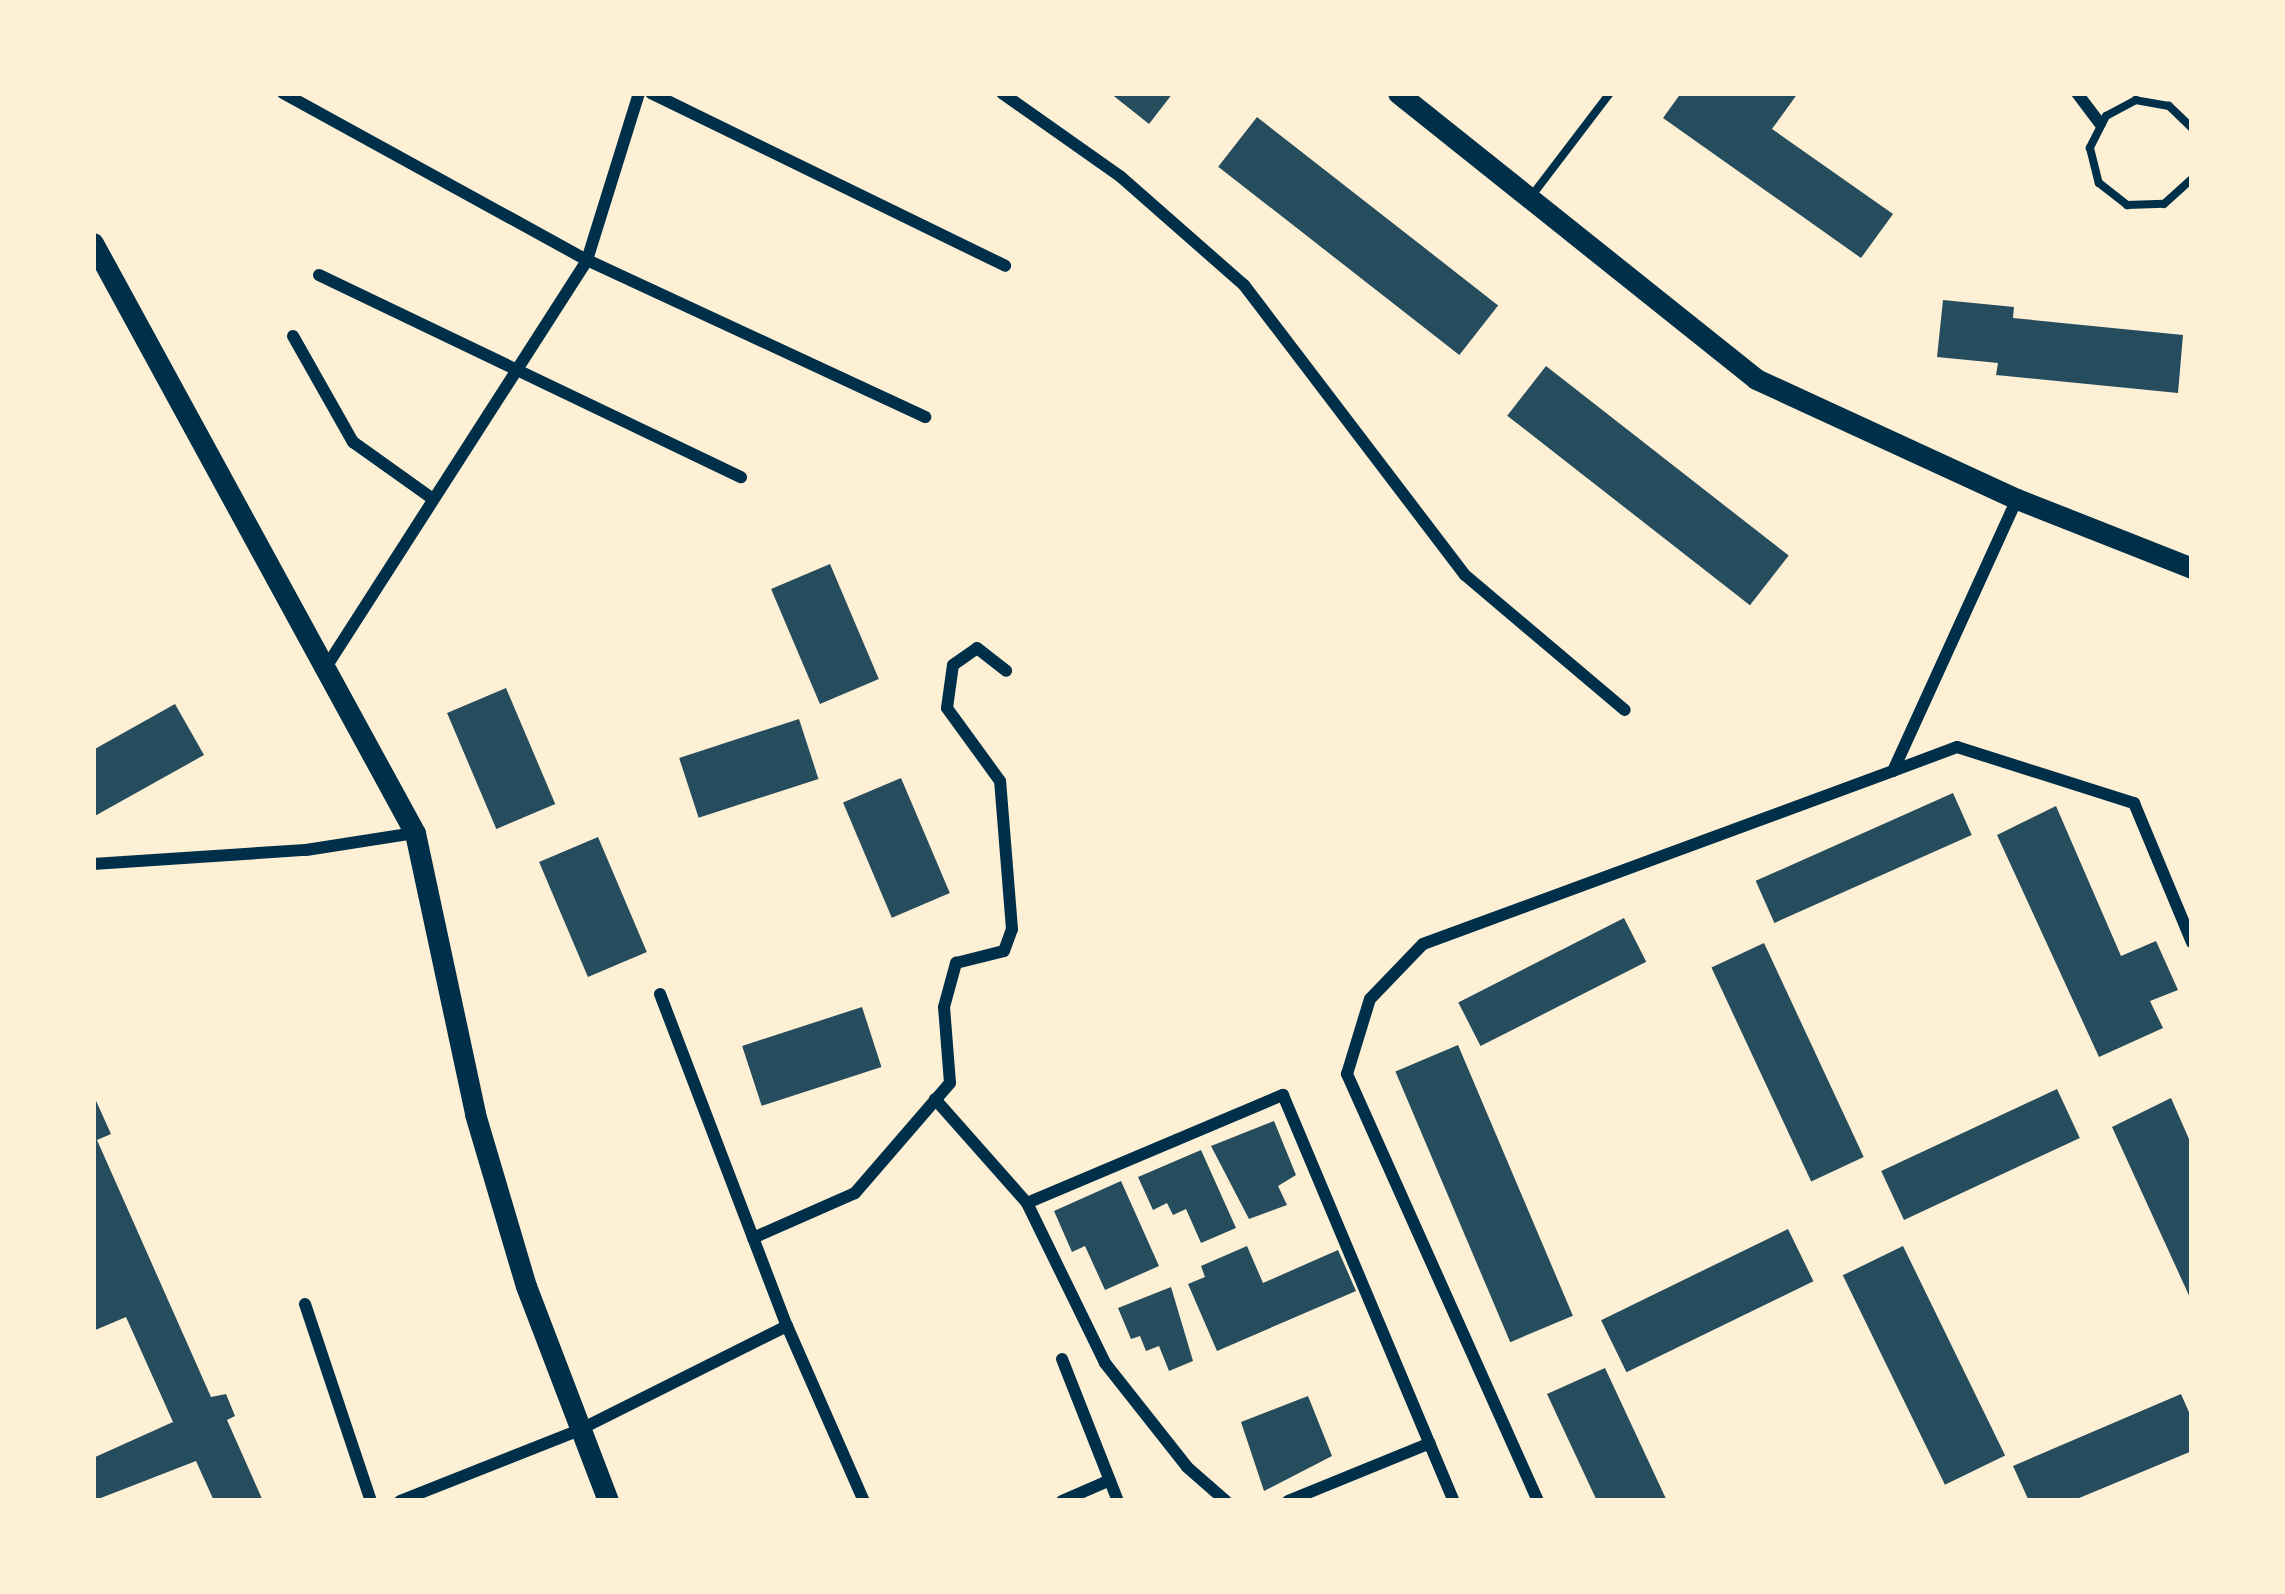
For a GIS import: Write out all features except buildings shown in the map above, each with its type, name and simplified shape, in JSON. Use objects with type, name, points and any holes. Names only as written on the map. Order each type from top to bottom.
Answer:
[{"type":"main road","points":[[1398,93],[1756,379],[2017,499],[2192,568]]},
{"type":"main road","points":[[93,243],[328,664],[415,833],[476,1114],[577,1431],[608,1501]]},
{"type":"street","points":[[284,93],[587,260],[925,417]]},
{"type":"street","points":[[328,664],[430,497],[587,260],[639,93]]},
{"type":"street","points":[[651,93],[1005,266]]},
{"type":"street","points":[[1002,93],[1121,177],[1244,285],[1465,575],[1624,710]]},
{"type":"street","points":[[2077,93],[2100,123]]},
{"type":"street","points":[[319,274],[512,374],[741,477]]},
{"type":"street","points":[[293,336],[353,442],[430,497]]},
{"type":"street","points":[[1892,772],[2017,499]]},
{"type":"street","points":[[753,1238],[855,1193],[950,1083],[944,1007],[956,963],[1004,951],[1012,929],[1000,781],[947,708],[953,665],[976,648],[1006,671]]},
{"type":"street","points":[[1538,1501],[1347,1074],[1370,999],[1423,944],[1957,747],[2134,803],[2192,942]]},
{"type":"street","points":[[93,864],[306,850],[415,833]]},
{"type":"street","points":[[660,994],[787,1326],[864,1501]]},
{"type":"street","points":[[1027,1203],[1283,1094],[1454,1501]]},
{"type":"street","points":[[935,1100],[1027,1203],[1105,1363],[1187,1467],[1226,1501]]},
{"type":"street","points":[[305,1304],[371,1501]]},
{"type":"street","points":[[400,1501],[577,1431],[787,1326]]},
{"type":"street","points":[[1062,1358],[1118,1501]]},
{"type":"street","points":[[1288,1501],[1430,1443]]},
{"type":"street","points":[[1062,1501],[1110,1480]]},
{"type":"lane","points":[[1529,199],[1610,93]]},
{"type":"lane","points":[[2192,128],[2153,100],[2120,106],[2100,123],[2092,166],[2111,196],[2146,208],[2164,204],[2192,179]]}]
